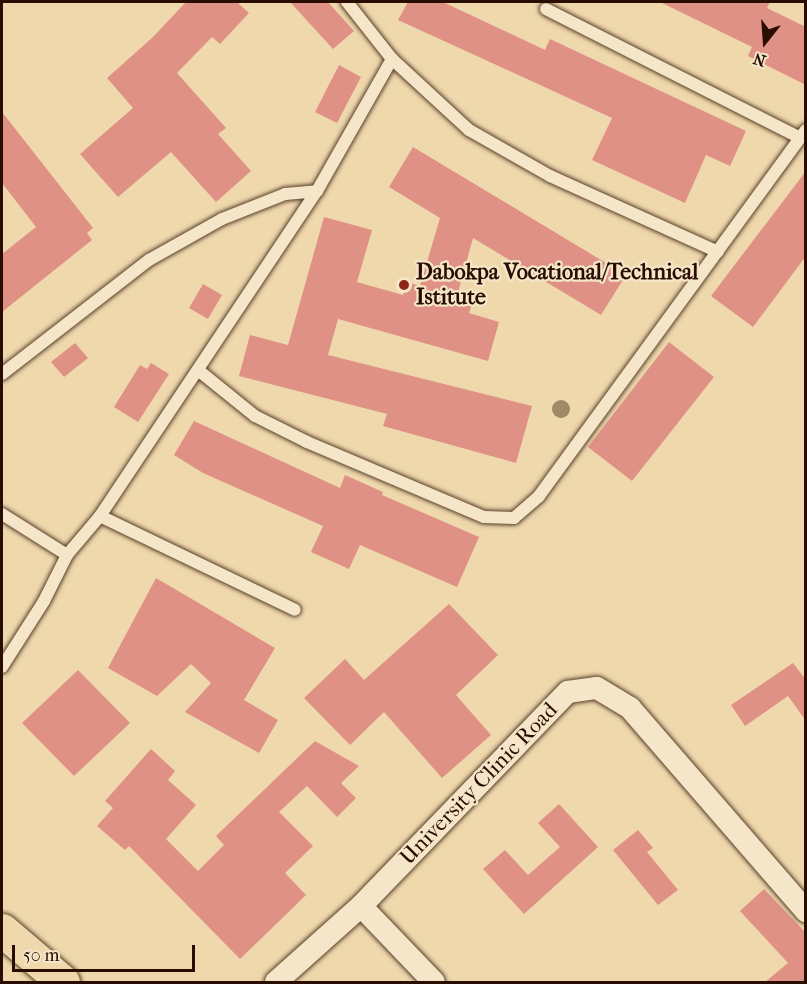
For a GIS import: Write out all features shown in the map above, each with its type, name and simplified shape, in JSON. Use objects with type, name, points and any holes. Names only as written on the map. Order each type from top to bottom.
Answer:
[{"type":"highway","points":[[2,930],[63,982]]},
{"type":"street","name":"University Clinic Road","points":[[276,982],[362,906],[568,692],[597,688],[630,708],[806,911]]},
{"type":"street","points":[[362,906],[434,982]]},
{"type":"lane","points":[[347,2],[392,59],[469,130],[550,176],[718,252]]},
{"type":"lane","points":[[198,370],[255,416],[307,442],[484,517],[514,518],[539,496],[803,134],[546,9]]},
{"type":"lane","points":[[2,667],[44,602],[68,555],[100,516],[317,190],[392,59]]},
{"type":"lane","points":[[2,374],[149,260],[222,219],[285,194],[317,190]]},
{"type":"lane","points":[[2,514],[68,555]]},
{"type":"lane","points":[[100,516],[295,610]]},
{"type":"building","points":[[186,2],[237,2],[249,13],[220,44],[212,37],[177,73],[226,128],[218,134],[251,171],[216,202],[171,152],[118,197],[80,154],[133,108],[107,78],[152,38]]},
{"type":"building","points":[[290,2],[328,2],[354,31],[333,49]]},
{"type":"building","points":[[408,2],[443,2],[545,50],[550,39],[746,131],[730,166],[706,155],[685,203],[592,160],[612,118],[398,20]]},
{"type":"building","points":[[660,2],[770,2],[767,8],[806,27],[806,85],[748,56],[752,47]]},
{"type":"building","points":[[339,65],[361,77],[337,123],[315,112]]},
{"type":"building","points":[[2,112],[93,228],[87,233],[92,240],[2,312],[2,254],[36,227],[2,183]]},
{"type":"building","points":[[413,147],[626,275],[601,315],[473,238],[457,296],[473,301],[469,313],[499,322],[488,361],[338,319],[328,355],[532,406],[516,463],[383,426],[387,414],[239,376],[250,335],[288,345],[324,217],[372,230],[357,282],[403,295],[407,282],[420,286],[440,218],[389,187]]},
{"type":"building","points":[[806,171],[806,256],[753,327],[711,296]]},
{"type":"building","points":[[203,284],[222,295],[208,319],[189,308]]},
{"type":"building","points":[[669,342],[714,377],[632,481],[588,447]]},
{"type":"building","points":[[75,343],[88,358],[64,377],[51,362]]},
{"type":"building","points":[[151,363],[169,374],[138,422],[114,407],[140,365],[147,369]]},
{"type":"building","points":[[194,421],[340,488],[345,475],[383,492],[382,495],[479,537],[457,587],[360,545],[349,569],[311,552],[323,526],[203,473],[174,455]]},
{"type":"building","points":[[156,578],[275,648],[244,700],[278,720],[259,753],[185,712],[211,683],[191,664],[157,696],[108,668]]},
{"type":"building","points":[[449,604],[498,655],[456,695],[491,735],[442,778],[384,712],[350,745],[304,698],[345,659],[364,680]]},
{"type":"building","points":[[793,663],[806,680],[806,721],[788,696],[745,726],[731,705]]},
{"type":"building","points":[[78,670],[130,723],[74,776],[22,723]]},
{"type":"building","points":[[315,741],[359,766],[341,783],[356,798],[337,817],[307,786],[279,812],[313,846],[285,873],[306,895],[240,959],[129,846],[125,850],[97,826],[113,808],[105,801],[151,749],[175,771],[168,780],[196,805],[166,839],[198,871],[224,845],[216,836]]},
{"type":"building","points":[[559,804],[598,847],[524,914],[483,869],[505,850],[528,875],[560,847],[538,823]]},
{"type":"building","points":[[638,830],[653,848],[647,852],[678,890],[658,905],[613,850]]},
{"type":"building","points":[[764,889],[806,933],[806,982],[765,982],[788,963],[740,911]]},
{"type":"place","name":"Dabokpa Vocational/Technical Istitute","points":[[404,285]]}]
